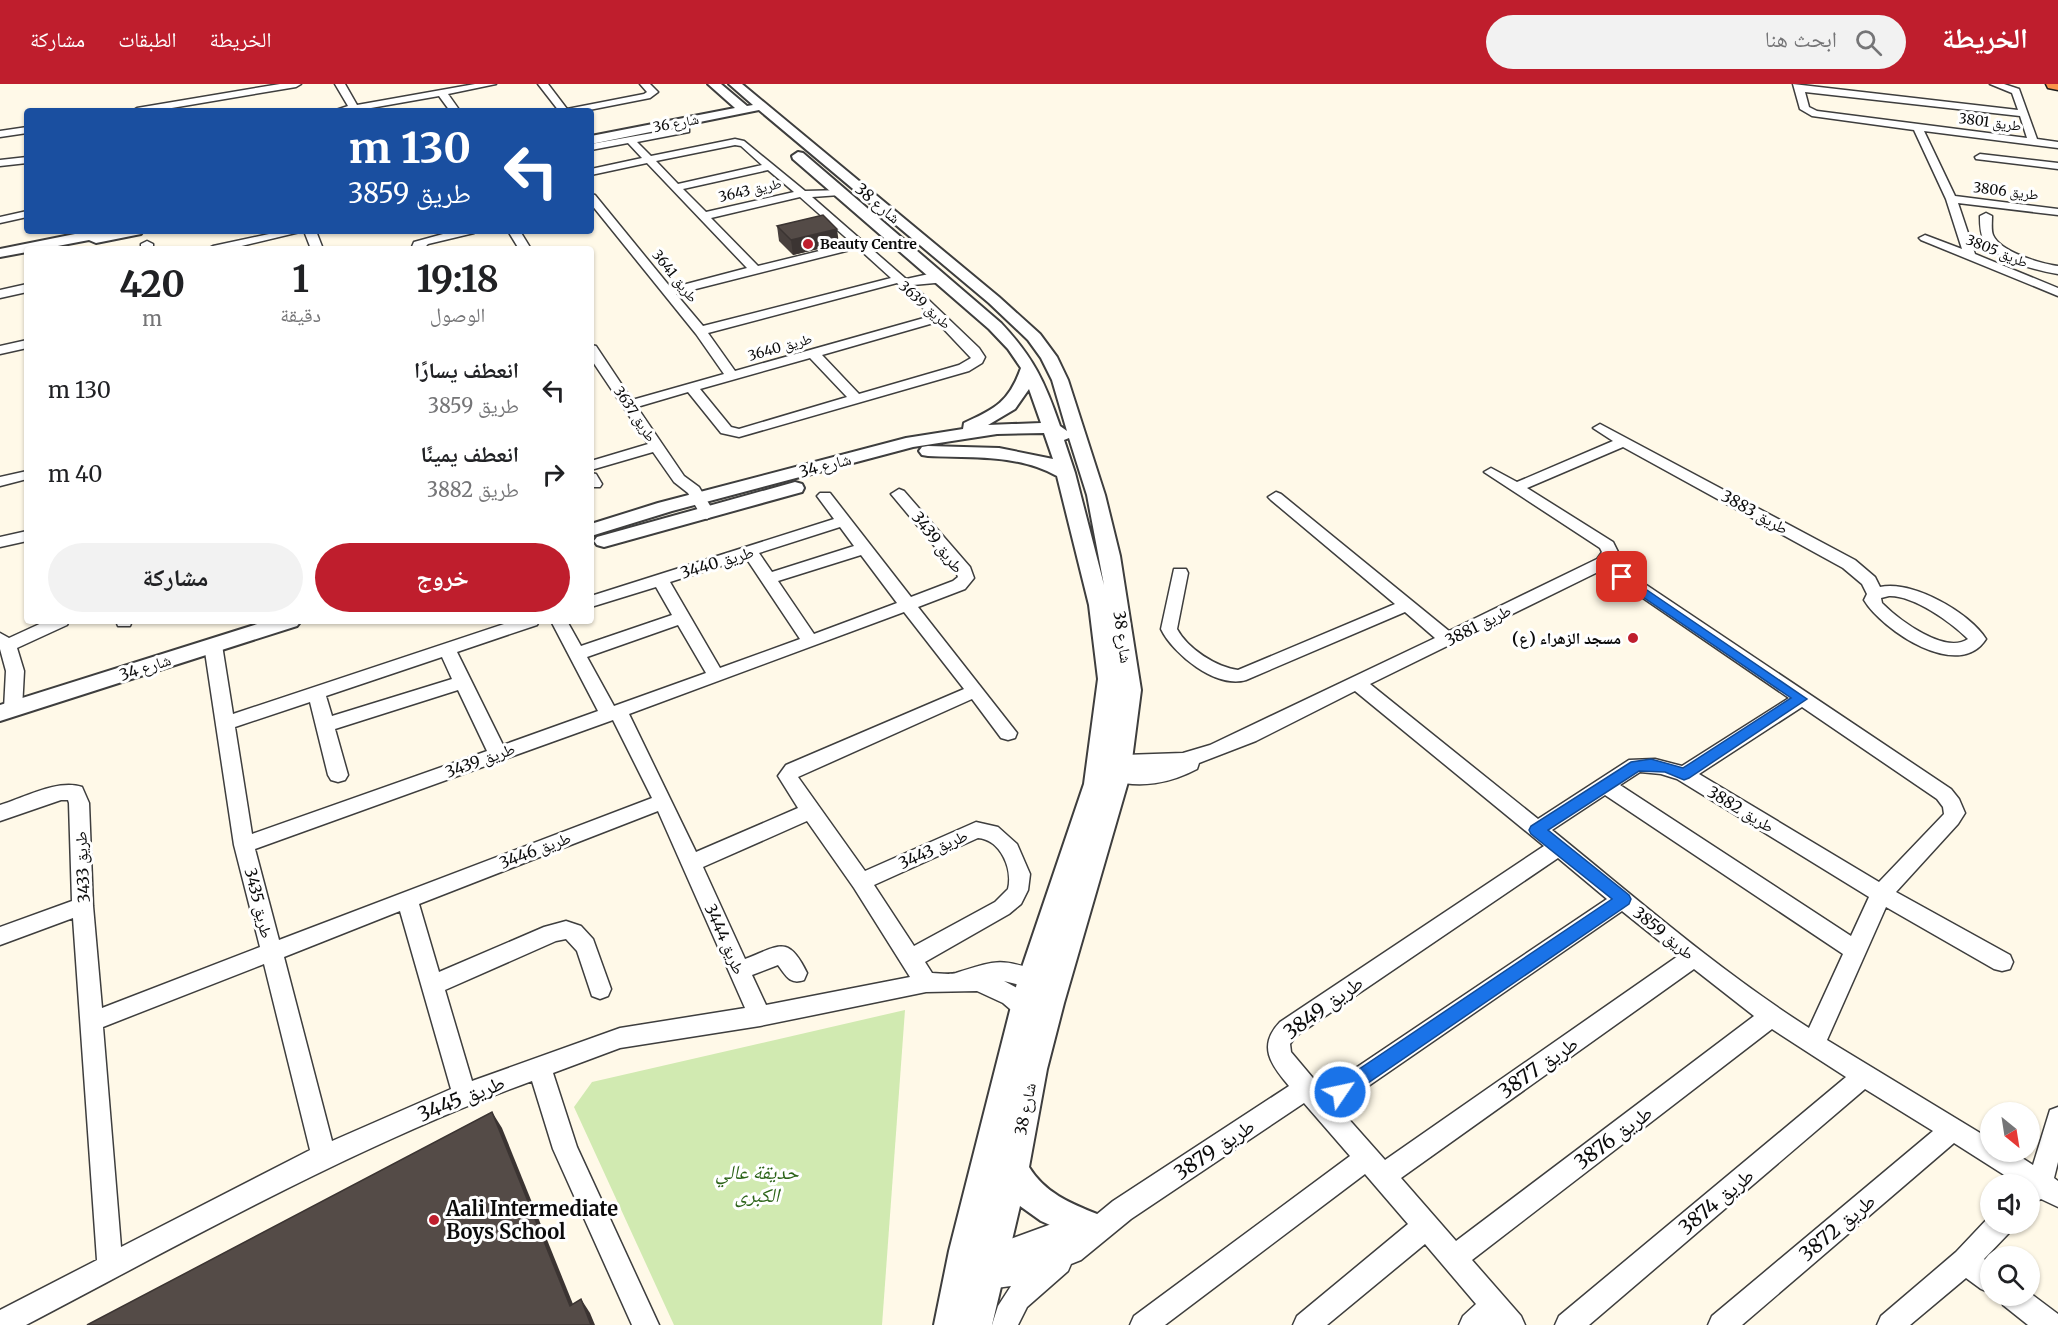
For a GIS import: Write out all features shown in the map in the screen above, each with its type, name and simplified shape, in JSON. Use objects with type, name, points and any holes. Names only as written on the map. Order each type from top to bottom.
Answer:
[{"type":"highway","points":[[2054,84],[2058,85]]},
{"type":"street","points":[[155,108],[296,84]]},
{"type":"street","points":[[340,84],[354,108],[490,84]]},
{"type":"street","points":[[543,84],[562,108]]},
{"type":"street","points":[[585,108],[647,96],[653,92],[645,84]]},
{"type":"street","name":"شارع 38","points":[[714,84],[724,94],[750,106],[1024,326],[1049,357],[1060,380],[1060,431],[1066,473],[1099,605],[1109,679],[1103,742],[1112,771],[1032,979],[1037,1005],[1033,1069],[1014,1167],[951,1325]]},
{"type":"street","name":"شارع 38","points":[[735,84],[750,106],[840,192],[942,279],[1014,346],[1029,368],[1060,431],[1072,445],[1086,485],[1096,495],[1110,556],[1130,690],[1112,771],[1037,1005],[976,1266],[975,1325]]},
{"type":"street","points":[[1876,84],[1878,98]]},
{"type":"street","points":[[1995,84],[2016,91],[2033,142]]},
{"type":"street","points":[[1799,86],[1878,98],[2024,114]]},
{"type":"street","name":"طريق 3801","points":[[1799,86],[1805,109],[1815,114],[2058,146]]},
{"type":"street","points":[[442,93],[453,108]]},
{"type":"street","points":[[695,117],[719,106],[726,100],[724,94]]},
{"type":"street","name":"شارع 36","points":[[594,137],[750,106]]},
{"type":"street","points":[[695,117],[733,117],[756,123]]},
{"type":"street","name":"شارع 36","points":[[594,138],[631,136],[695,117]]},
{"type":"street","points":[[1918,128],[1951,198],[1970,256]]},
{"type":"street","points":[[0,134],[24,130]]},
{"type":"street","points":[[594,146],[631,136],[686,130]]},
{"type":"street","name":"طريق 3643","points":[[631,136],[755,270]]},
{"type":"street","name":"طريق 3643","points":[[650,159],[730,142],[744,144],[801,194]]},
{"type":"street","points":[[1980,157],[2058,166]]},
{"type":"street","points":[[594,171],[650,159]]},
{"type":"street","points":[[0,163],[24,160]]},
{"type":"street","name":"طريق 3643","points":[[678,187],[770,166]]},
{"type":"street","name":"طريق 3643","points":[[705,216],[801,194],[840,192]]},
{"type":"street","points":[[801,194],[901,280],[942,279]]},
{"type":"street","name":"طريق 3806","points":[[1951,198],[2058,212]]},
{"type":"street","name":"طريق 3641","points":[[594,204],[669,292],[732,376]]},
{"type":"street","points":[[0,220],[24,215]]},
{"type":"street","points":[[1986,216],[1988,238],[1995,245],[2024,260],[2058,270]]},
{"type":"street","points":[[35,246],[96,234]]},
{"type":"street","points":[[60,246],[121,234]]},
{"type":"street","points":[[228,246],[286,234]]},
{"type":"street","points":[[418,246],[424,241],[456,234]]},
{"type":"street","name":"طريق 3805","points":[[1925,238],[2058,292]]},
{"type":"street","points":[[669,292],[860,244]]},
{"type":"street","points":[[0,253],[24,248]]},
{"type":"street","points":[[0,258],[24,253]]},
{"type":"street","points":[[901,280],[916,271],[918,258]]},
{"type":"street","name":"طريق 3639","points":[[691,387],[723,428],[739,434],[974,363],[978,357],[901,280],[700,331]]},
{"type":"street","points":[[0,294],[24,289]]},
{"type":"street","name":"طريق 3640","points":[[629,405],[940,317]]},
{"type":"street","points":[[0,350],[24,345]]},
{"type":"street","name":"طريق 3637","points":[[594,353],[679,479],[679,489],[696,508]]},
{"type":"street","points":[[813,353],[856,399]]},
{"type":"street","points":[[956,434],[1012,404],[1022,391],[1029,368]]},
{"type":"street","name":"طريق 3883","points":[[1600,428],[1849,564],[1864,575],[1875,594]]},
{"type":"street","name":"شارع 34","points":[[594,544],[696,508],[876,451],[956,434],[997,429],[1060,431]]},
{"type":"street","name":"شارع 34","points":[[594,529],[696,508],[928,451],[1060,431]]},
{"type":"street","points":[[1517,487],[1624,441]]},
{"type":"street","points":[[594,465],[657,446]]},
{"type":"street","points":[[928,451],[1037,460],[1051,464],[1066,473]]},
{"type":"street","points":[[1491,472],[1607,546],[1610,552],[1603,563],[1944,794],[1952,804],[1955,813],[1951,819],[1881,894],[1814,1043]]},
{"type":"street","points":[[0,482],[24,476]]},
{"type":"street","name":"طريق 3439","points":[[244,845],[810,642],[959,585],[966,578],[964,571],[899,494]]},
{"type":"street","points":[[825,496],[863,549],[909,604],[1008,734]]},
{"type":"street","points":[[1276,497],[1405,606],[1449,640]]},
{"type":"street","name":"طريق 3440","points":[[594,601],[843,521]]},
{"type":"street","points":[[0,542],[24,537]]},
{"type":"street","name":"طريق 3440","points":[[767,579],[863,549]]},
{"type":"street","points":[[750,552],[810,642]]},
{"type":"street","name":"طريق 3881","points":[[1112,771],[1144,778],[1168,774],[1449,640],[1603,563]]},
{"type":"street","points":[[1179,573],[1168,629],[1172,637],[1178,645],[1218,672],[1231,676],[1240,676],[1405,606]]},
{"type":"street","points":[[660,580],[716,675]]},
{"type":"street","name":"طريق 3883","points":[[1893,590],[1911,595],[1970,630],[1977,639],[1975,643],[1956,651],[1938,647],[1877,610],[1872,600],[1875,594],[1893,590]]},
{"type":"street","points":[[577,654],[681,618]]},
{"type":"street","points":[[6,711],[16,670],[4,642],[53,624]]},
{"type":"street","name":"شارع 34","points":[[6,711],[280,624]]},
{"type":"street","points":[[224,723],[447,650],[492,627],[512,624]]},
{"type":"street","name":"طريق 3444","points":[[561,624],[614,712],[663,801],[760,1016]]},
{"type":"street","name":"طريق 3435","points":[[213,645],[244,845],[324,1156]]},
{"type":"street","points":[[447,650],[498,754]]},
{"type":"street","points":[[325,725],[463,682]]},
{"type":"street","name":"طريق 3859","points":[[1358,684],[1694,957],[1771,1016],[1864,1076],[1980,1145]]},
{"type":"street","points":[[926,983],[861,882],[788,779],[793,770],[975,691]]},
{"type":"street","points":[[317,694],[338,775]]},
{"type":"street","points":[[1684,774],[1801,699]]},
{"type":"street","name":"طريق 3882","points":[[1537,830],[1636,765],[1651,764],[1668,767],[1684,774],[1881,894],[2002,963]]},
{"type":"street","points":[[1605,785],[1856,951]]},
{"type":"street","name":"طريق 3433","points":[[0,813],[60,793],[75,792],[79,802],[83,906],[110,1267]]},
{"type":"street","name":"طريق 3446","points":[[272,952],[663,801]]},
{"type":"street","points":[[691,863],[811,812]]},
{"type":"street","name":"طريق 3443","points":[[861,882],[976,830],[990,832],[999,839],[1013,857],[1021,878],[1013,898],[1002,908],[910,959]]},
{"type":"street","name":"طريق 3849","points":[[1512,1325],[1314,1097],[1278,1053],[1277,1043],[1281,1035],[1558,847]]},
{"type":"street","points":[[407,899],[464,1095]]},
{"type":"street","name":"طريق 3879","points":[[1005,1325],[1006,1313],[1021,1295],[1079,1238],[1122,1210],[1314,1097],[1623,899]]},
{"type":"street","points":[[0,936],[83,906]]},
{"type":"street","points":[[431,986],[552,933],[567,930],[578,936],[586,949],[600,989]]},
{"type":"street","points":[[93,1021],[272,952]]},
{"type":"street","points":[[740,970],[783,954],[796,974]]},
{"type":"street","name":"طريق 3877","points":[[1143,1325],[1375,1167],[1694,957]]},
{"type":"street","points":[[958,981],[997,970],[1015,972],[1032,979]]},
{"type":"street","points":[[958,981],[977,982],[995,987],[1011,996],[1037,1005]]},
{"type":"street","name":"طريق 3445","points":[[0,1324],[324,1156],[464,1095],[539,1067],[620,1038],[760,1016],[926,983],[958,981]]},
{"type":"street","name":"طريق 3876","points":[[1454,1258],[1771,1016]]},
{"type":"street","points":[[539,1067],[565,1149],[646,1325]]},
{"type":"street","name":"طريق 3874","points":[[1568,1325],[1864,1076]]},
{"type":"street","points":[[2042,1190],[2058,1118]]},
{"type":"street","name":"طريق 3872","points":[[1721,1325],[1953,1129]]},
{"type":"street","name":"طريق 3859","points":[[2004,1162],[2042,1190]]},
{"type":"street","points":[[976,1266],[1022,1272],[1079,1238],[1040,1204],[1018,1177],[1014,1167]]},
{"type":"street","points":[[1306,1325],[1426,1226]]},
{"type":"street","points":[[1890,1325],[1965,1261],[1991,1234]]},
{"type":"street","points":[[1965,1261],[1980,1272]]},
{"type":"street","points":[[1472,1325],[1495,1305]]},
{"type":"street","points":[[2025,1306],[2050,1325]]},
{"type":"green space","name":"حديقة عالي الكبرى","points":[[905,1010],[882,1325],[674,1325],[574,1107],[592,1082]]},
{"type":"building","points":[[823,215],[837,229],[791,240],[777,226]]},
{"type":"building","name":"Aali Intermediate Boys School","points":[[492,1112],[570,1306],[581,1299],[591,1325],[87,1325]]},
{"type":"place","name":"Beauty Centre","points":[[808,244]]},
{"type":"place","name":"مسجد الزهراء (ع)","points":[[1633,638]]},
{"type":"place","name":"Aali Intermediate Boys School","points":[[434,1220]]},
{"type":"route","points":[[1340,1092],[1623,899],[1537,830],[1636,765],[1651,764],[1668,767],[1684,774],[1801,699],[1622,577]]}]
